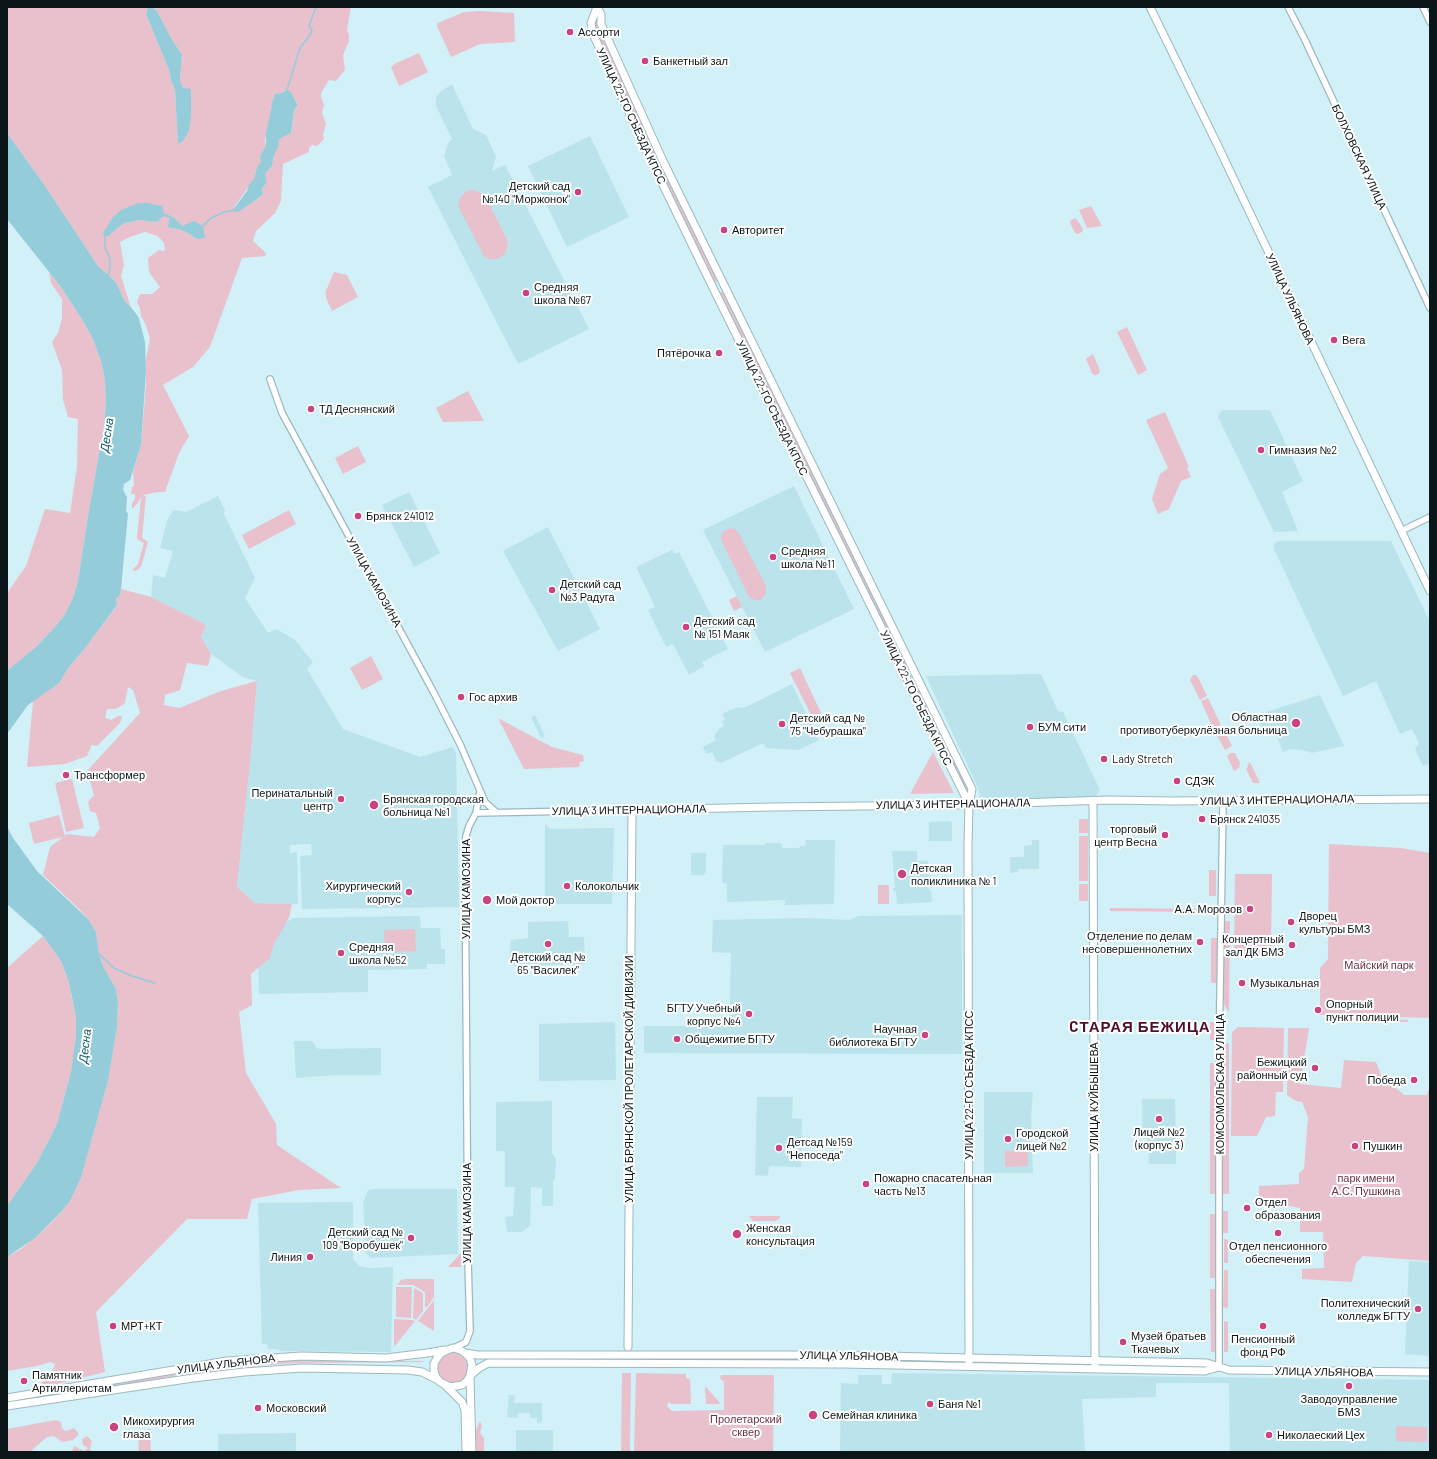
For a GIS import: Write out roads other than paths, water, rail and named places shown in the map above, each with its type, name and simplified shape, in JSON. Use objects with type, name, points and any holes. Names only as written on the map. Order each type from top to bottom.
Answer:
[{"type":"main road","name":"УЛИЦА 22-ГО СЪЕЗДА КПСС","points":[[597,7],[601,14],[601,24],[627,82],[725,288],[972,789],[968,804],[969,1366]]},
{"type":"main road","name":"УЛИЦА 22-ГО СЪЕЗДА КПСС","points":[[597,7],[591,23],[593,34],[650,157],[715,292],[968,804]]},
{"type":"main road","name":"УЛИЦА УЛЬЯНОВА","points":[[1150,7],[1218,146],[1430,591]]},
{"type":"main road","points":[[715,292],[725,288]]},
{"type":"main road","points":[[906,678],[915,673]]},
{"type":"main road","name":"УЛИЦА 3 ИНТЕРНАЦИОНАЛА","points":[[632,810],[772,806],[1093,801],[1430,799]]},
{"type":"main road","name":"УЛИЦА КУЙБЫШЕВА","points":[[1093,801],[1095,1369]]},
{"type":"main road","name":"УЛИЦА БРЯНСКОЙ ПРОЛЕТАРСКОЙ ДИВИЗИИ","points":[[628,1347],[632,810]]},
{"type":"main road","name":"УЛИЦА УЛЬЯНОВА","points":[[7,1398],[227,1361],[302,1356],[386,1358],[450,1349]]},
{"type":"main road","points":[[466,1452],[465,1410],[462,1402],[436,1377],[434,1371],[434,1364],[437,1358],[441,1353],[450,1349],[460,1350],[466,1353],[470,1358],[472,1365],[470,1376],[472,1406],[472,1452]]},
{"type":"main road","name":"УЛИЦА УЛЬЯНОВА","points":[[466,1353],[478,1355],[815,1355],[1095,1360],[1207,1363],[1229,1370],[1430,1372]]},
{"type":"main road","name":"УЛИЦА УЛЬЯНОВА","points":[[470,1376],[478,1368],[488,1364],[843,1364],[1205,1371],[1219,1367]]},
{"type":"main road","name":"УЛИЦА УЛЬЯНОВА","points":[[7,1406],[201,1377],[302,1368],[408,1370],[422,1372],[442,1383]]},
{"type":"main road","points":[[442,1383],[456,1386],[462,1385],[470,1376]]},
{"type":"street","name":"БОЛХОВСКАЯ УЛИЦА","points":[[1288,7],[1305,40],[1430,308]]},
{"type":"street","points":[[1423,7],[1430,22]]},
{"type":"street","name":"УЛИЦА КАМОЗИНА","points":[[270,379],[282,413],[437,698],[460,744],[480,792],[476,813],[469,826],[466,836],[467,1185],[470,1331],[466,1342],[450,1349]]},
{"type":"street","points":[[1401,532],[1430,517]]},
{"type":"street","points":[[480,792],[485,802],[496,812]]},
{"type":"street","name":"КОМСОМОЛЬСКАЯ УЛИЦА","points":[[1219,1367],[1219,1058],[1223,801]]},
{"type":"street","name":"УЛИЦА 3 ИНТЕРНАЦИОНАЛА","points":[[476,813],[632,810]]},
{"type":"water","points":[[148,7],[152,7],[157,11],[182,55],[180,80],[183,88],[191,89],[191,116],[189,131],[183,141],[178,144],[175,90],[169,70],[146,14]]},
{"type":"water","points":[[287,90],[291,92],[297,104],[297,107],[294,110],[291,133],[279,139],[272,166],[265,174],[266,184],[262,188],[263,194],[238,212],[232,211],[247,191],[249,185],[254,179],[257,167],[261,162],[260,156],[266,145],[266,133],[271,105],[275,94]]},
{"type":"water","name":"Десна","points":[[7,133],[43,183],[98,266],[116,282],[124,300],[139,318],[145,342],[146,371],[141,445],[130,480],[124,484],[123,490],[127,497],[126,512],[128,513],[121,589],[120,595],[116,599],[117,605],[69,667],[59,683],[28,705],[7,734],[7,671],[37,646],[53,629],[64,616],[73,598],[78,581],[104,426],[106,404],[105,380],[101,361],[93,339],[61,287],[7,219]]},
{"type":"water","points":[[138,203],[148,203],[162,206],[164,213],[175,218],[182,226],[194,221],[203,226],[205,238],[197,239],[188,233],[171,228],[168,226],[170,218],[163,216],[157,222],[140,220],[125,223],[110,235],[105,237],[103,233],[113,217],[121,210]]},
{"type":"water","name":"Десна","points":[[7,826],[13,838],[37,871],[88,919],[96,932],[99,954],[103,966],[116,989],[118,1003],[117,1027],[108,1081],[81,1178],[70,1201],[61,1212],[35,1238],[7,1257],[7,1206],[37,1163],[57,1124],[71,1072],[76,1036],[76,1018],[68,979],[61,961],[43,936],[7,904]]},
{"type":"waterway","points":[[287,90],[300,48],[312,30],[309,26],[316,7]]},
{"type":"waterway","points":[[203,226],[211,218],[224,212],[232,211]]},
{"type":"waterway","points":[[105,237],[105,247],[110,259],[108,276]]},
{"type":"waterway","points":[[99,954],[114,968],[129,975],[155,983]]},
{"type":"place","name":"Ассорти","points":[[570,32]]},
{"type":"place","name":"Банкетный зал","points":[[645,61]]},
{"type":"place","name":"Детский сад №140 \"Моржонок\"","points":[[578,192]]},
{"type":"place","name":"Авторитет","points":[[724,230]]},
{"type":"place","name":"Средняя школа №67","points":[[526,293]]},
{"type":"place","name":"Вега","points":[[1334,340]]},
{"type":"place","name":"Пятёрочка","points":[[719,353]]},
{"type":"place","name":"ТД Деснянский","points":[[311,409]]},
{"type":"place","name":"Гимназия №2","points":[[1261,450]]},
{"type":"place","name":"Брянск 241012","points":[[358,516]]},
{"type":"place","name":"Средняя школа №11","points":[[773,557]]},
{"type":"place","name":"Детский сад №3 Радуга","points":[[552,590]]},
{"type":"place","name":"Детский сад № 151 Маяк","points":[[686,627]]},
{"type":"place","name":"Гос архив","points":[[461,697]]},
{"type":"place","name":"Областная противотуберкулёзная больница","points":[[1296,723]]},
{"type":"place","name":"Детский сад № 75 \"Чебурашка\"","points":[[782,724]]},
{"type":"place","name":"БУМ сити","points":[[1030,727]]},
{"type":"place","name":"Lady Stretch","points":[[1104,759]]},
{"type":"place","name":"Трансформер","points":[[66,775]]},
{"type":"place","name":"СДЭК","points":[[1177,781]]},
{"type":"place","name":"Перинатальный центр","points":[[341,799]]},
{"type":"place","name":"Брянская городская больница №1","points":[[374,805]]},
{"type":"place","name":"Брянск 241035","points":[[1202,819]]},
{"type":"place","name":"торговый центр Весна","points":[[1165,835]]},
{"type":"place","name":"Детская поликлиника № 1","points":[[902,874]]},
{"type":"place","name":"Колокольчик","points":[[567,886]]},
{"type":"place","name":"Хирургический корпус","points":[[409,892]]},
{"type":"place","name":"Мой доктор","points":[[487,900]]},
{"type":"place","name":"А.А. Морозов","points":[[1250,909]]},
{"type":"place","name":"Дворец культуры БМЗ","points":[[1291,922]]},
{"type":"place","name":"Отделение по делам несовершеннолетних","points":[[1200,942]]},
{"type":"place","name":"Детский сад № 65 \"Василек\"","points":[[548,944]]},
{"type":"place","name":"Концертный зал ДК БМЗ","points":[[1292,945]]},
{"type":"place","name":"Средняя школа №52","points":[[341,953]]},
{"type":"place","name":"Музыкальная","points":[[1242,983]]},
{"type":"place","name":"Опорный пункт полиции","points":[[1318,1010]]},
{"type":"place","name":"БГТУ Учебный корпус №4","points":[[749,1014]]},
{"type":"place","name":"Научная библиотека БГТУ","points":[[925,1035]]},
{"type":"place","name":"Общежитие БГТУ","points":[[677,1039]]},
{"type":"place","name":"Бежицкий районный суд","points":[[1315,1068]]},
{"type":"place","name":"Победа","points":[[1414,1080]]},
{"type":"place","name":"Лицей №2 (корпус 3)","points":[[1159,1119]]},
{"type":"place","name":"Городской лицей №2","points":[[1008,1139]]},
{"type":"place","name":"Пушкин","points":[[1355,1146]]},
{"type":"place","name":"Детсад №159 \"Непоседа\"","points":[[779,1148]]},
{"type":"place","name":"Пожарно спасательная часть №13","points":[[866,1184]]},
{"type":"place","name":"Отдел образования","points":[[1247,1208]]},
{"type":"place","name":"Отдел пенсионного обеспечения","points":[[1278,1233]]},
{"type":"place","name":"Женская консультация","points":[[737,1234]]},
{"type":"place","name":"Детский сад № 109 \"Воробушек\"","points":[[411,1238]]},
{"type":"place","name":"Линия","points":[[310,1257]]},
{"type":"place","name":"Политехнический колледж БГТУ","points":[[1418,1309]]},
{"type":"place","name":"МРТ+КТ","points":[[113,1326]]},
{"type":"place","name":"Пенсионный фонд РФ","points":[[1263,1326]]},
{"type":"place","name":"Музей братьев Ткачевых","points":[[1123,1342]]},
{"type":"place","name":"Памятник Артиллеристам","points":[[24,1381]]},
{"type":"place","name":"Заводоуправление БМЗ","points":[[1349,1386]]},
{"type":"place","name":"Баня №1","points":[[930,1404]]},
{"type":"place","name":"Московский","points":[[258,1408]]},
{"type":"place","name":"Семейная клиника","points":[[813,1415]]},
{"type":"place","name":"Микохирургия глаза","points":[[114,1427]]},
{"type":"place","name":"Николаеский Цех","points":[[1269,1435]]},
{"type":"district","name":"CТАРАЯ БЕЖИЦА","points":[[1140,1027]]},
{"type":"park label","name":"Майский парк","points":[[1379,965]]},
{"type":"park label","name":"парк имени А.С. Пушкина","points":[[1366,1184]]},
{"type":"park label","name":"Пролетарский сквер","points":[[746,1425]]}]
